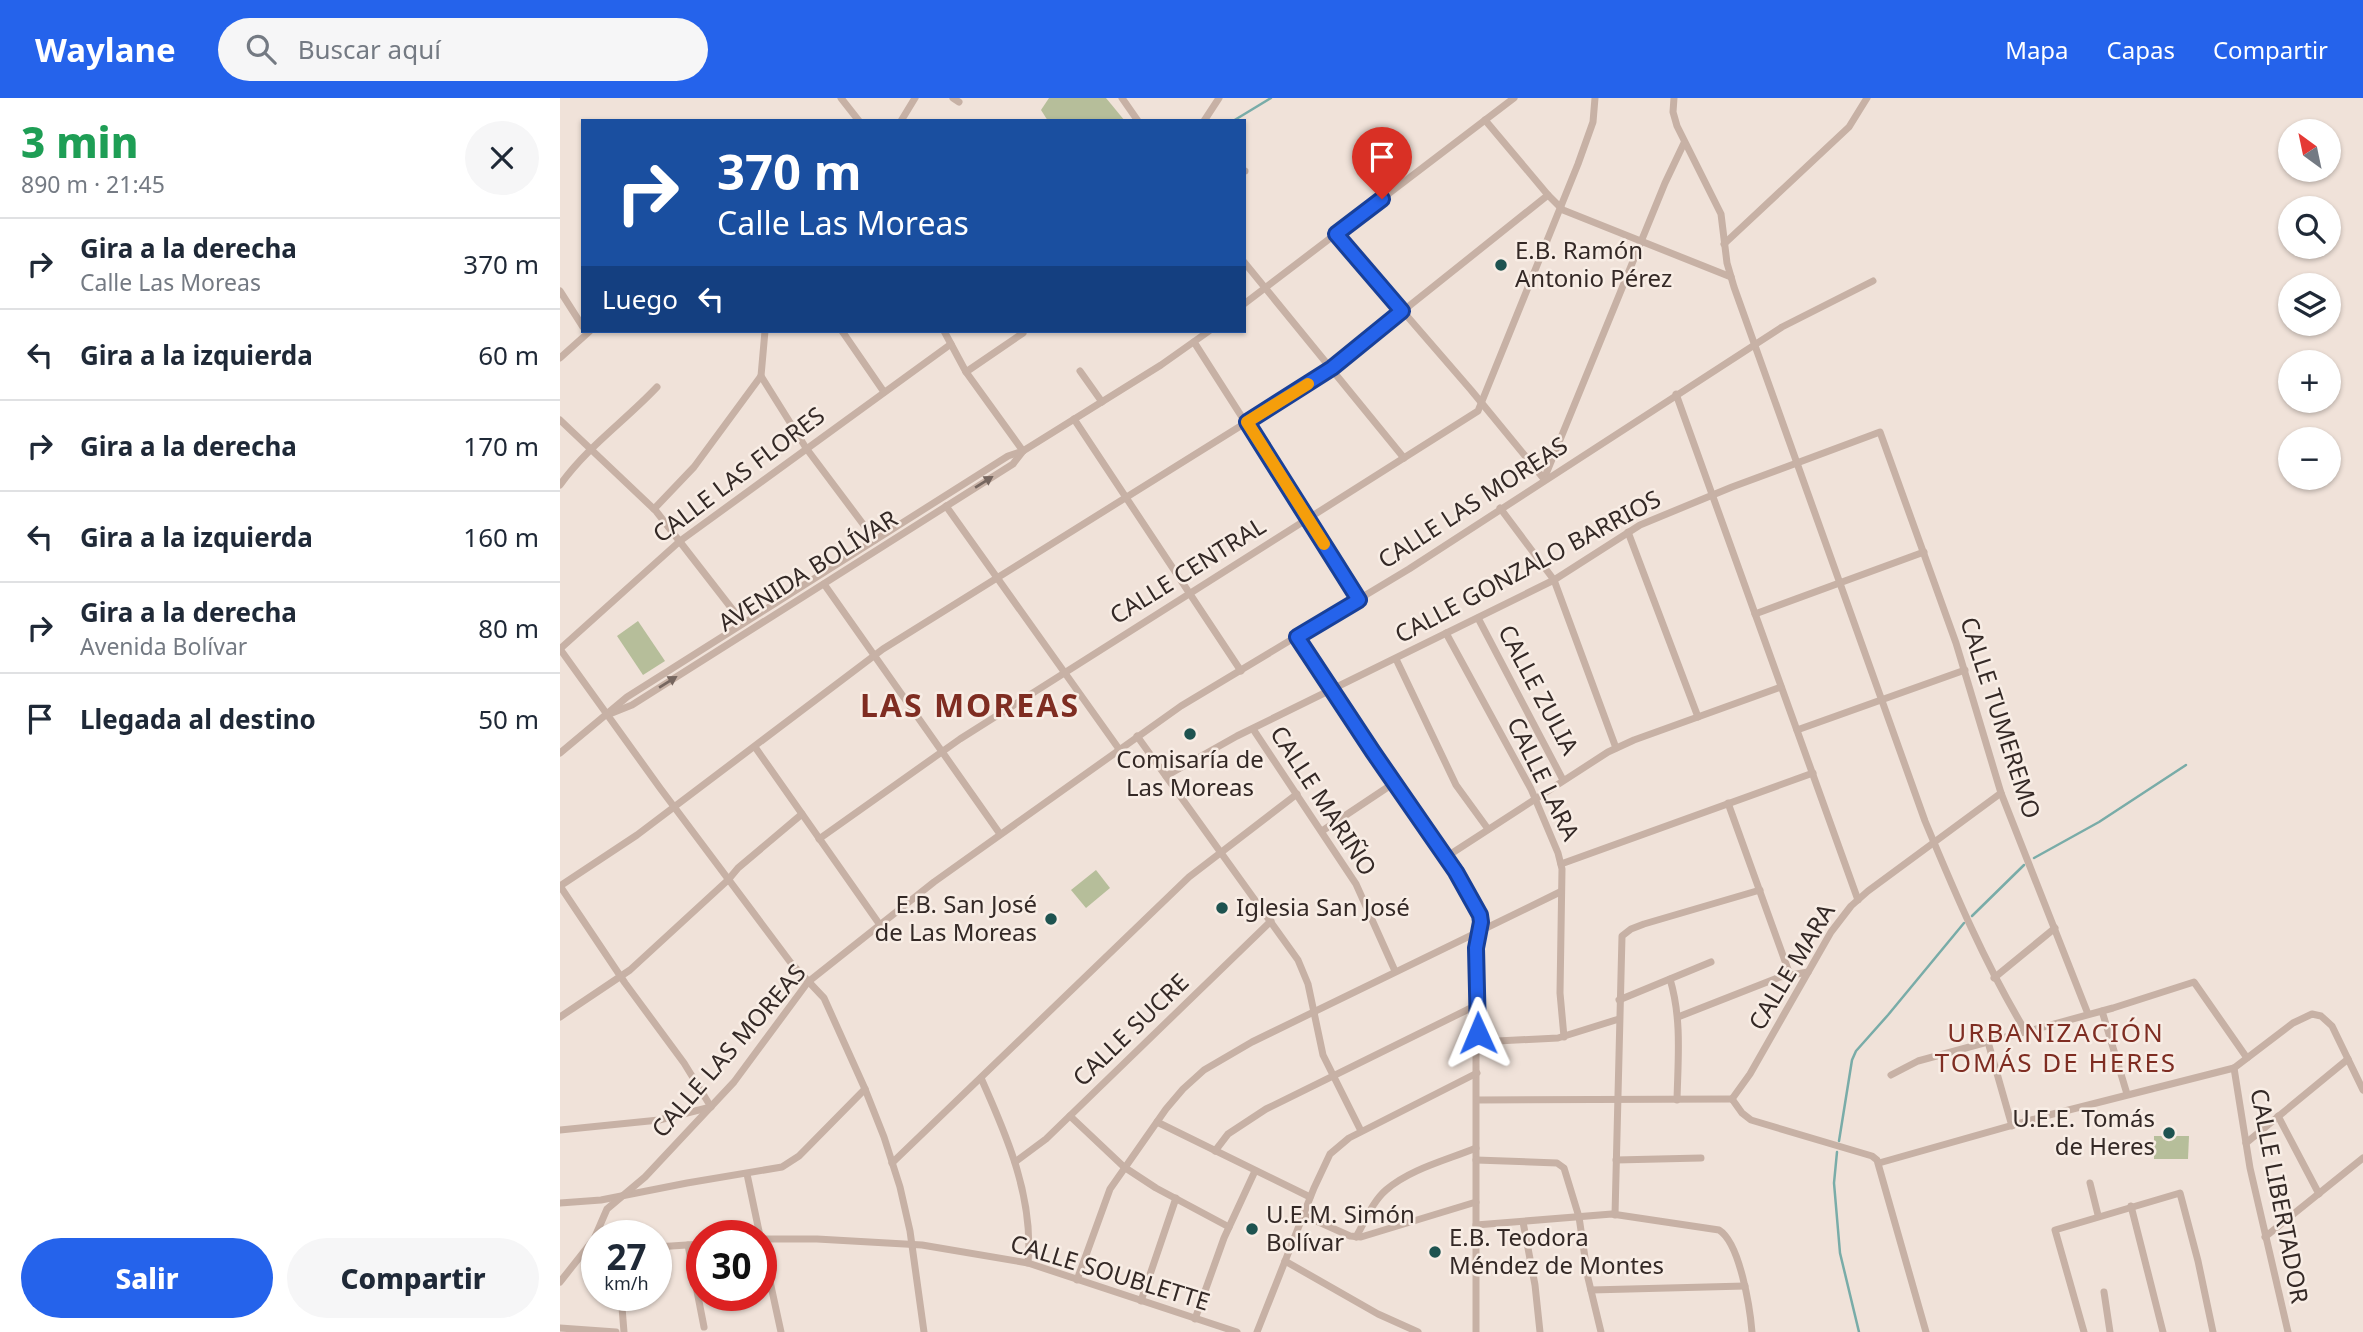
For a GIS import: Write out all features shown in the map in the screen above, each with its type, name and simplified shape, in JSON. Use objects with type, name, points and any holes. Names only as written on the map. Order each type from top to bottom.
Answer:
[{"type":"street","points":[[841,98],[857,119]]},
{"type":"street","points":[[902,119],[915,98]]},
{"type":"street","points":[[1122,98],[1137,119]]},
{"type":"street","points":[[1206,119],[1219,98]]},
{"type":"street","points":[[1246,302],[1514,98]]},
{"type":"street","name":"CALLE CENTRAL","points":[[819,839],[943,751],[1063,673],[1476,412],[1482,404],[1561,208],[1591,128],[1595,98]]},
{"type":"street","points":[[1674,98],[1674,119],[1720,210],[1731,277],[1934,842],[1994,978],[2025,1032]]},
{"type":"street","points":[[1724,244],[1849,127],[1867,98]]},
{"type":"street","points":[[1485,120],[1548,195],[1570,215],[1731,277]]},
{"type":"street","points":[[1336,234],[1544,479],[1665,183],[1684,143]]},
{"type":"street","points":[[560,1130],[659,1120],[711,1107],[684,1063],[560,886],[674,807],[874,655],[1332,368],[1548,195]]},
{"type":"street","points":[[1246,265],[1404,458]]},
{"type":"street","name":"CALLE LAS MOREAS","points":[[603,1220],[607,1209],[645,1177],[742,1072],[808,982],[1000,834],[1181,706],[1359,600],[1755,344],[1873,281]]},
{"type":"street","points":[[560,291],[581,323]]},
{"type":"street","points":[[560,358],[584,333]]},
{"type":"street","points":[[654,509],[690,473],[761,376],[765,333]]},
{"type":"street","points":[[843,333],[884,392]]},
{"type":"street","points":[[945,333],[966,372],[1023,451]]},
{"type":"street","points":[[966,372],[1022,333]]},
{"type":"street","name":"AVENIDA BOLÍVAR","points":[[560,753],[627,697],[1008,456],[1023,451],[1102,402],[1206,333]]},
{"type":"street","points":[[1194,342],[1359,600]]},
{"type":"street","name":"CALLE LAS FLORES","points":[[560,649],[680,541],[951,344]]},
{"type":"street","points":[[1080,370],[1102,402]]},
{"type":"street","points":[[761,376],[806,448],[874,540]]},
{"type":"street","points":[[560,485],[590,448],[657,387]]},
{"type":"street","points":[[1676,394],[1858,900]]},
{"type":"street","points":[[1074,419],[1241,671]]},
{"type":"street","points":[[560,420],[654,509],[743,624]]},
{"type":"street","name":"CALLE GONZALO BARRIOS","points":[[1166,776],[1199,756],[1554,580],[1653,519],[1880,432]]},
{"type":"street","name":"CALLE TUMEREMO","points":[[1880,432],[1965,670],[2001,793],[2088,1014]]},
{"type":"street","name":"AVENIDA BOLÍVAR","points":[[608,715],[632,705],[1013,464],[1023,451]]},
{"type":"street","points":[[946,506],[1119,749]]},
{"type":"street","points":[[1500,508],[1554,580],[1616,748]]},
{"type":"street","points":[[1628,532],[1698,717]]},
{"type":"street","points":[[1755,614],[1924,552]]},
{"type":"street","points":[[824,584],[1000,834]]},
{"type":"street","name":"CALLE ZULIA","points":[[1478,618],[1563,780]]},
{"type":"street","name":"CALLE LARA","points":[[1446,633],[1534,799],[1561,863],[1560,993],[1564,1037]]},
{"type":"street","points":[[1297,637],[1446,857],[1481,918],[1476,948],[1476,1332]]},
{"type":"street","points":[[560,649],[791,964],[824,998],[865,1089],[892,1163],[905,1207],[924,1332]]},
{"type":"street","points":[[1396,659],[1456,785],[1488,830]]},
{"type":"street","points":[[1797,730],[1965,670]]},
{"type":"street","points":[[1446,857],[1616,748],[1781,687]]},
{"type":"street","name":"CALLE MARIÑO","points":[[1253,729],[1362,894],[1395,971]]},
{"type":"street","points":[[1137,736],[1271,921],[1304,972],[1317,1035],[1332,1076],[1361,1131]]},
{"type":"street","points":[[755,747],[880,925]]},
{"type":"street","points":[[1561,863],[1813,773]]},
{"type":"street","points":[[1322,831],[1394,783]]},
{"type":"street","name":"CALLE MARA","points":[[1732,1099],[1750,1074],[1831,932],[1858,900],[2001,793]]},
{"type":"street","points":[[892,1163],[1160,904],[1220,851],[1297,794]]},
{"type":"street","points":[[1728,803],[1790,975]]},
{"type":"street","points":[[560,1017],[642,960],[738,868],[802,814]]},
{"type":"street","points":[[1615,1215],[1622,936],[1627,931],[1759,890]]},
{"type":"street","points":[[1077,1280],[1107,1196],[1124,1167],[1183,1089],[1204,1070],[1314,1011],[1560,892]]},
{"type":"street","name":"CALLE SUCRE","points":[[1015,1161],[1036,1148],[1271,921]]},
{"type":"street","points":[[1994,978],[2055,928]]},
{"type":"street","points":[[1619,1000],[1711,962]]},
{"type":"street","points":[[1678,1017],[1790,975],[1808,972]]},
{"type":"street","points":[[1670,979],[1678,1017],[1677,1100]]},
{"type":"street","points":[[1891,1075],[1918,1061],[2102,1011],[2194,982],[2247,1058]]},
{"type":"street","points":[[1216,1152],[1228,1134],[1251,1118],[1477,1004]]},
{"type":"street","points":[[2102,1011],[2127,1094]]},
{"type":"street","points":[[1879,1163],[2127,1094],[2234,1068],[2303,1017],[2312,1014],[2321,1016],[2332,1026],[2363,1090]]},
{"type":"street","points":[[1478,1042],[1564,1037],[1619,1019]]},
{"type":"street","points":[[1988,1042],[2012,1126]]},
{"type":"street","points":[[2246,1143],[2348,1059]]},
{"type":"street","name":"CALLE LIBERTADOR","points":[[2234,1068],[2265,1237],[2288,1332]]},
{"type":"street","points":[[1257,1332],[1310,1197],[1330,1154],[1340,1143],[1361,1131],[1477,1073]]},
{"type":"street","points":[[981,1078],[1015,1161],[1028,1229],[1028,1263]]},
{"type":"street","points":[[560,1203],[620,1196],[774,1170],[792,1162],[865,1089]]},
{"type":"street","points":[[1477,1100],[1732,1099],[1751,1120],[1872,1156],[1879,1163],[1926,1332]]},
{"type":"street","points":[[1070,1116],[1124,1167],[1230,1227]]},
{"type":"street","points":[[2278,1116],[2319,1194]]},
{"type":"street","points":[[1157,1122],[1310,1197]]},
{"type":"street","points":[[1356,1237],[1375,1202],[1386,1190],[1408,1177],[1476,1147]]},
{"type":"street","points":[[1616,1160],[1701,1158]]},
{"type":"street","points":[[2265,1237],[2363,1158]]},
{"type":"street","points":[[1476,1160],[1561,1165],[1579,1216],[1601,1332]]},
{"type":"street","points":[[1195,1319],[1230,1227],[1255,1171]]},
{"type":"street","points":[[747,1174],[757,1220]]},
{"type":"street","points":[[2090,1183],[2098,1215]]},
{"type":"street","points":[[2084,1332],[2055,1230],[2098,1215],[2180,1193],[2213,1332]]},
{"type":"street","points":[[1141,1301],[1176,1198]]},
{"type":"street","points":[[1303,1215],[1335,1231],[1356,1237],[1476,1202]]},
{"type":"street","points":[[2132,1206],[2163,1332]]},
{"type":"street","points":[[1476,1225],[1615,1215],[1722,1231],[1730,1243],[1745,1286],[1752,1332]]},
{"type":"street","points":[[1523,1222],[1540,1332]]},
{"type":"street","name":"CALLE SOUBLETTE","points":[[777,1238],[912,1244],[1028,1263],[1237,1332]]},
{"type":"street","name":"CALLE LAS MOREAS","points":[[560,1282],[581,1258]]},
{"type":"street","points":[[1284,1261],[1378,1314],[1418,1332]]},
{"type":"street","points":[[1591,1290],[1745,1286]]},
{"type":"street","points":[[2104,1292],[2110,1332]]},
{"type":"street","points":[[622,1311],[624,1332]]},
{"type":"street","points":[[701,1311],[704,1327]]},
{"type":"street","points":[[777,1311],[781,1332]]},
{"type":"street","points":[[560,1328],[616,1332]]},
{"type":"green space","points":[[1049,98],[1106,98],[1123,119],[1047,119],[1041,110]]},
{"type":"green space","points":[[638,621],[665,661],[643,675],[617,636]]},
{"type":"green space","points":[[1096,870],[1110,888],[1086,908],[1071,890]]},
{"type":"green space","points":[[2154,1136],[2189,1136],[2188,1159],[2154,1159]]},
{"type":"waterway","points":[[1236,119],[1271,98]]},
{"type":"waterway","points":[[2034,858],[2099,822],[2186,765]]},
{"type":"waterway","points":[[1972,916],[2024,865]]},
{"type":"waterway","points":[[1839,1141],[1852,1060],[1856,1051],[1964,923]]},
{"type":"waterway","points":[[1837,1152],[1834,1183],[1840,1253],[1859,1332]]},
{"type":"slow traffic","points":[[1308,384],[1247,422],[1324,544]]},
{"type":"place","name":"E.B. Ramón Antonio Pérez","points":[[1501,265]]},
{"type":"place","name":"Comisaría de Las Moreas","points":[[1190,734]]},
{"type":"place","name":"Iglesia San José","points":[[1222,908]]},
{"type":"place","name":"E.B. San José de Las Moreas","points":[[1051,919]]},
{"type":"place","name":"U.E.E. Tomás de Heres","points":[[2169,1133]]},
{"type":"place","name":"U.E.M. Simón Bolívar","points":[[1252,1229]]},
{"type":"place","name":"E.B. Teodora Méndez de Montes","points":[[1435,1252]]},
{"type":"district","name":"LAS MOREAS","points":[[970,706]]},
{"type":"district","name":"URBANIZACIÓN TOMÁS DE HERES","points":[[2056,1048]]},
{"type":"route","points":[[1382,199],[1336,234],[1402,311],[1332,368],[1247,422],[1359,600],[1297,637],[1456,872],[1480,915],[1476,941],[1478,1033]]}]
